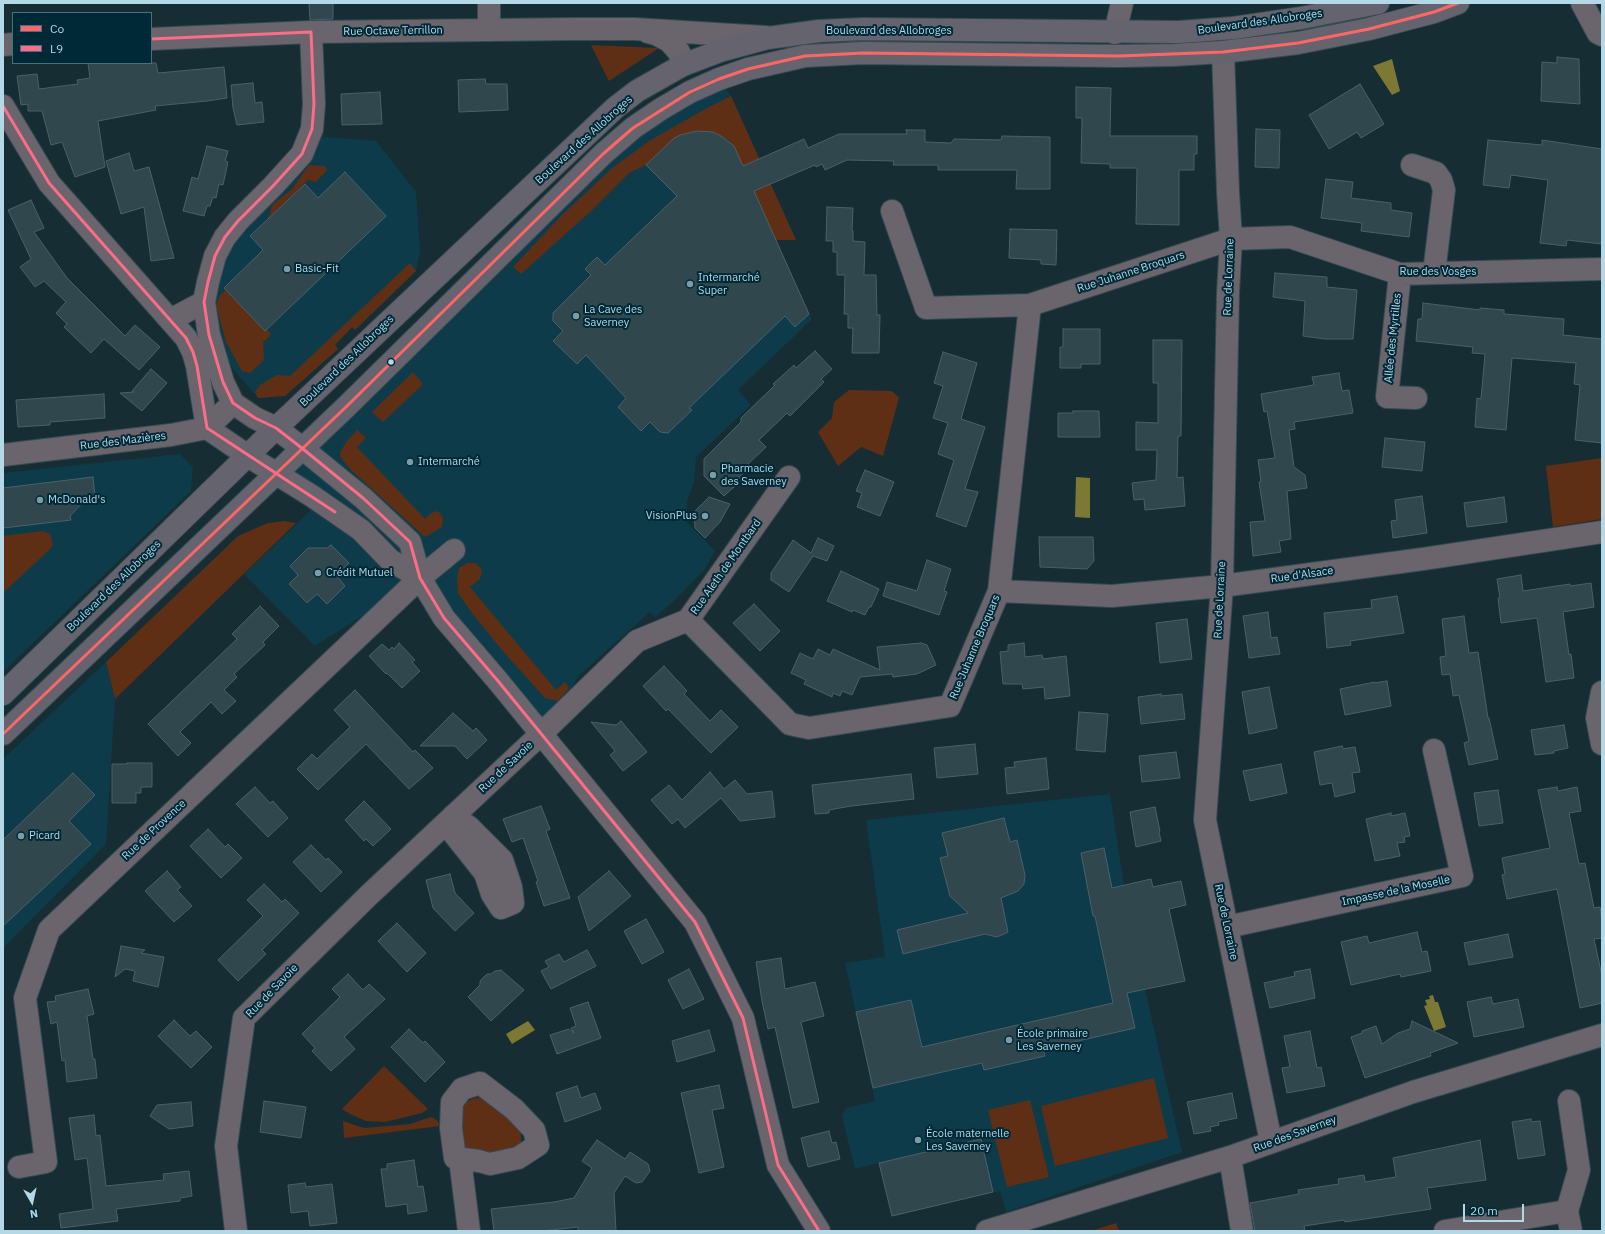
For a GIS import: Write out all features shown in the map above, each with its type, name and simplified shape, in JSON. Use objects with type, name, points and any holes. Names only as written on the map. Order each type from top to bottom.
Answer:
[{"type":"main road","name":"Boulevard des Allobroges","points":[[3,694],[276,428],[615,108],[637,91],[683,65],[720,51],[768,38],[820,31],[863,29],[1179,32],[1233,28],[1301,18],[1378,3]]},
{"type":"main road","name":"Boulevard des Allobroges","points":[[3,734],[303,449],[603,154],[633,128],[690,92],[719,79],[748,69],[805,56],[836,54],[1119,56],[1223,52],[1298,43],[1369,29],[1434,12],[1458,3]]},
{"type":"street","points":[[489,3],[490,29]]},
{"type":"street","points":[[1115,32],[1122,3]]},
{"type":"street","points":[[1582,3],[1598,33],[1602,35]]},
{"type":"street","name":"Rue Octave Terrillon","points":[[152,39],[311,32],[490,29],[635,29],[768,38]]},
{"type":"street","name":"Rue Octave Terrillon","points":[[635,29],[656,34],[669,41],[678,52],[683,65]]},
{"type":"street","points":[[311,32],[314,104],[312,129],[302,154],[238,221],[225,237],[215,256],[204,302],[209,335],[223,382],[233,403],[255,418],[276,428],[303,449],[363,498],[410,542],[420,578],[444,618],[695,922],[743,1018],[778,1165],[819,1231]]},
{"type":"street","name":"Rue de Lorraine","points":[[1223,52],[1231,239],[1228,293],[1222,586],[1205,820],[1271,1142]]},
{"type":"street","points":[[3,106],[49,183],[186,338],[193,352],[197,366],[207,428],[248,456],[312,496],[361,530],[390,560],[420,578]]},
{"type":"street","points":[[1412,165],[1436,173],[1441,180],[1444,190],[1434,273]]},
{"type":"street","name":"Rue Juhanne Broquars","points":[[892,211],[926,308],[1030,306],[1231,239]]},
{"type":"street","name":"Rue des Vosges","points":[[1231,239],[1290,237],[1400,274],[1602,269]]},
{"type":"street","name":"Allée des Myrtilles","points":[[1400,274],[1387,397],[1416,398]]},
{"type":"street","points":[[170,320],[204,302]]},
{"type":"street","name":"Rue Juhanne Broquars","points":[[688,620],[782,718],[790,724],[810,728],[950,706],[999,591],[1030,306]]},
{"type":"street","points":[[207,428],[233,403]]},
{"type":"street","name":"Rue des Mazières","points":[[3,455],[171,435],[207,428]]},
{"type":"street","name":"Rue Aleth de Montbard","points":[[541,734],[637,641],[688,620],[789,477]]},
{"type":"street","name":"Rue d'Alsace","points":[[999,591],[1112,596],[1222,586],[1423,559],[1602,532]]},
{"type":"street","name":"Rue de Provence","points":[[19,1167],[46,1162],[25,998],[49,930],[420,578],[454,550]]},
{"type":"street","points":[[1602,692],[1597,718],[1602,744]]},
{"type":"street","name":"Rue de Savoie","points":[[236,1231],[226,1146],[244,1018],[351,912],[541,734]]},
{"type":"street","name":"Impasse de la Moselle","points":[[1227,927],[1462,876],[1434,750]]},
{"type":"street","name":"Rue des Saverney","points":[[987,1231],[1230,1157],[1413,1092],[1602,1035]]},
{"type":"street","points":[[1445,1231],[1569,1221],[1579,1170],[1569,1101]]},
{"type":"street","points":[[1230,1157],[1242,1231]]},
{"type":"street","points":[[460,1159],[469,1231]]},
{"type":"shaded area","points":[[591,45],[659,48],[609,81]]},
{"type":"shaded area","points":[[1392,59],[1400,91],[1392,95],[1373,66]]},
{"type":"shaded area","points":[[719,79],[731,96],[796,240],[776,240],[812,319],[738,390],[751,405],[696,457],[694,482],[687,502],[686,521],[715,551],[705,569],[675,600],[655,617],[650,612],[577,677],[561,715],[541,734],[421,579],[315,646],[244,574],[310,511],[296,486],[276,473],[603,154]]},
{"type":"shaded area","points":[[731,96],[796,240],[776,240],[733,146],[728,140],[713,132],[697,131],[680,135],[646,165],[629,173],[591,211],[521,274],[513,267],[561,216],[611,169],[649,141]]},
{"type":"shaded area","points":[[314,136],[376,141],[416,192],[420,252],[416,271],[355,330],[352,327],[335,345],[338,349],[285,396],[258,398],[226,361],[215,335],[212,287],[238,231]]},
{"type":"shaded area","points":[[309,165],[325,166],[327,170],[316,182],[308,180],[266,221],[270,214],[272,205],[292,189]]},
{"type":"shaded area","points":[[410,263],[416,271],[355,330],[352,327],[335,345],[338,349],[285,396],[258,398],[255,392],[260,385],[277,375],[290,376]]},
{"type":"shaded area","points":[[226,290],[265,331],[267,329],[271,335],[263,342],[264,360],[250,373],[242,371],[226,342],[216,305],[220,295]]},
{"type":"shaded area","points":[[413,372],[423,384],[383,422],[372,412]]},
{"type":"shaded area","points":[[849,390],[892,391],[899,398],[883,456],[861,447],[838,466],[818,432],[832,418],[834,402]]},
{"type":"shaded area","points":[[357,430],[366,438],[357,447],[425,519],[431,513],[437,511],[440,513],[443,518],[442,527],[425,537],[351,470],[341,458],[340,452]]},
{"type":"shaded area","points":[[180,454],[193,467],[191,491],[3,672],[3,473]]},
{"type":"shaded area","points":[[1602,458],[1602,519],[1553,527],[1546,466]]},
{"type":"shaded area","points":[[1076,477],[1090,478],[1090,518],[1075,517]]},
{"type":"shaded area","points":[[284,521],[296,523],[115,699],[106,662],[238,536],[268,523]]},
{"type":"shaded area","points":[[43,531],[50,534],[53,545],[4,592],[3,536]]},
{"type":"shaded area","points":[[467,563],[476,563],[482,570],[480,579],[470,587],[556,690],[565,682],[569,688],[558,701],[545,698],[501,649],[458,593],[457,581],[459,568]]},
{"type":"shaded area","points":[[106,662],[115,699],[106,844],[3,948],[3,759]]},
{"type":"shaded area","name":"École primaire Les Saverney","points":[[1110,794],[1129,919],[1182,1152],[1006,1212],[1000,1191],[892,1216],[879,1163],[855,1169],[842,1116],[846,1108],[875,1101],[845,963],[885,957],[866,820]]},
{"type":"shaded area","points":[[1433,995],[1435,1002],[1438,1002],[1446,1027],[1434,1031],[1424,1006],[1427,1005],[1425,1000],[1430,999],[1429,996]]},
{"type":"shaded area","points":[[528,1021],[535,1030],[512,1044],[506,1034]]},
{"type":"shaded area","points":[[384,1066],[428,1109],[422,1113],[385,1122],[366,1121],[342,1109]]},
{"type":"shaded area","points":[[1154,1078],[1168,1138],[1055,1166],[1041,1106]]},
{"type":"shaded area","points":[[481,1097],[487,1099],[519,1128],[521,1142],[513,1150],[488,1154],[466,1149],[460,1140],[461,1108],[466,1102]]},
{"type":"shaded area","points":[[1030,1100],[1049,1177],[1007,1187],[988,1110]]},
{"type":"shaded area","points":[[431,1117],[437,1120],[440,1126],[344,1138],[343,1121],[364,1128],[410,1124]]},
{"type":"shaded area","points":[[1116,1223],[1119,1231],[1091,1231]]},
{"type":"building","points":[[309,3],[333,3],[333,19],[310,20]]},
{"type":"building","points":[[1557,57],[1579,59],[1580,104],[1541,101],[1542,62],[1557,63]]},
{"type":"building","points":[[156,63],[158,73],[224,67],[227,98],[155,106],[156,110],[98,121],[105,167],[75,177],[62,142],[51,145],[42,111],[28,111],[28,104],[21,105],[17,76],[37,74],[39,89],[78,84],[77,80],[90,78],[88,64]]},
{"type":"building","points":[[485,79],[486,84],[507,84],[508,110],[459,112],[458,80]]},
{"type":"building","points":[[253,83],[255,103],[262,102],[264,122],[237,125],[233,108],[231,85]]},
{"type":"building","points":[[1360,84],[1384,124],[1361,138],[1357,132],[1329,149],[1309,115]]},
{"type":"building","points":[[1076,87],[1111,88],[1110,136],[1197,136],[1197,154],[1194,154],[1194,170],[1179,170],[1179,225],[1136,224],[1137,168],[1110,168],[1110,164],[1081,163],[1082,118],[1076,118]]},
{"type":"building","points":[[380,92],[382,124],[342,125],[341,94]]},
{"type":"building","points":[[1256,129],[1280,130],[1279,168],[1255,167]]},
{"type":"building","name":"Intermarché Super","points":[[906,130],[925,130],[925,142],[951,143],[954,139],[1001,140],[1002,136],[1050,137],[1050,189],[1016,189],[1017,170],[938,170],[938,165],[893,165],[894,161],[847,160],[825,170],[822,164],[816,167],[815,165],[754,191],[809,314],[795,327],[785,316],[689,408],[692,410],[668,433],[660,432],[650,422],[641,431],[618,407],[626,398],[586,355],[577,364],[553,341],[563,331],[553,321],[553,313],[591,275],[585,269],[597,257],[605,265],[677,196],[646,165],[673,139],[680,135],[697,131],[713,132],[734,146],[743,166],[804,139],[808,148],[839,134],[907,134]]},
{"type":"building","points":[[1488,140],[1542,145],[1542,140],[1602,149],[1602,244],[1567,240],[1566,246],[1540,243],[1548,180],[1511,175],[1509,188],[1483,185]]},
{"type":"building","points":[[207,146],[228,151],[225,161],[228,162],[223,185],[219,184],[216,198],[213,197],[210,206],[207,206],[204,216],[183,211],[192,177],[198,179]]},
{"type":"building","points":[[129,153],[134,171],[149,167],[174,258],[151,261],[144,207],[121,214],[106,161]]},
{"type":"building","name":"Basic-Fit","points":[[345,172],[386,216],[265,331],[224,288],[263,250],[250,236],[305,184],[318,198]]},
{"type":"building","points":[[1326,179],[1353,182],[1351,198],[1391,203],[1391,210],[1412,213],[1409,237],[1361,231],[1362,223],[1321,218]]},
{"type":"building","points":[[31,200],[44,228],[34,232],[67,278],[125,336],[135,325],[160,347],[139,370],[104,339],[91,353],[64,327],[67,324],[56,313],[66,302],[44,281],[35,287],[20,267],[31,259],[8,210]]},
{"type":"building","points":[[827,207],[853,208],[853,241],[865,242],[864,275],[876,275],[877,315],[880,315],[879,353],[852,353],[853,328],[848,328],[848,314],[844,314],[845,275],[837,275],[837,252],[833,252],[833,241],[826,241]]},
{"type":"building","points":[[1010,229],[1057,230],[1056,265],[1041,264],[1041,260],[1009,258]]},
{"type":"building","points":[[1275,273],[1327,277],[1327,287],[1357,290],[1353,339],[1325,339],[1303,336],[1305,301],[1273,297]]},
{"type":"building","points":[[1423,303],[1480,310],[1480,308],[1504,310],[1504,314],[1564,319],[1563,335],[1602,339],[1602,443],[1575,440],[1580,385],[1574,384],[1576,363],[1512,358],[1506,430],[1475,427],[1477,398],[1481,399],[1485,354],[1472,353],[1473,347],[1416,341],[1418,319],[1422,319]]},
{"type":"building","points":[[1063,329],[1100,329],[1100,364],[1081,364],[1081,368],[1060,368],[1060,347],[1063,347]]},
{"type":"building","points":[[1153,340],[1182,340],[1181,436],[1178,436],[1177,478],[1183,477],[1185,506],[1145,510],[1144,499],[1134,500],[1132,483],[1156,480],[1157,450],[1136,450],[1136,422],[1158,423],[1158,383],[1153,383]]},
{"type":"building","points":[[815,351],[832,369],[821,379],[824,382],[790,416],[787,413],[759,440],[766,447],[748,464],[750,467],[739,477],[743,479],[724,496],[704,476],[704,459],[741,422],[741,418],[775,385],[773,384],[794,365],[796,368]]},
{"type":"building","points":[[943,352],[977,363],[961,419],[985,427],[965,489],[978,492],[966,527],[936,516],[954,460],[938,454],[948,423],[933,418],[943,386],[934,383]]},
{"type":"building","points":[[151,369],[167,383],[142,411],[120,393],[134,392],[132,391]]},
{"type":"building","points":[[1339,373],[1342,391],[1349,390],[1353,413],[1294,422],[1295,429],[1289,430],[1294,467],[1305,475],[1307,488],[1287,491],[1291,539],[1279,541],[1281,552],[1253,556],[1250,522],[1265,521],[1259,482],[1261,482],[1258,460],[1275,458],[1267,411],[1264,412],[1261,394],[1314,385],[1312,377]]},
{"type":"building","points":[[104,394],[105,418],[50,422],[50,425],[18,427],[16,400]]},
{"type":"building","points":[[1073,411],[1099,411],[1100,437],[1058,437],[1058,413],[1073,413]]},
{"type":"building","points":[[1385,438],[1425,442],[1422,471],[1382,467]]},
{"type":"building","points":[[865,470],[894,482],[880,516],[857,507],[862,493],[856,491]]},
{"type":"building","points":[[93,477],[95,496],[88,497],[70,516],[71,520],[3,528],[3,488]]},
{"type":"building","points":[[1422,496],[1427,533],[1393,538],[1391,521],[1397,520],[1395,500]]},
{"type":"building","points":[[709,497],[730,504],[720,522],[705,538],[695,528],[694,512]]},
{"type":"building","points":[[1504,497],[1507,522],[1467,527],[1464,503]]},
{"type":"building","points":[[1039,537],[1093,537],[1094,561],[1087,569],[1040,567]]},
{"type":"building","points":[[818,538],[834,546],[827,561],[813,556],[789,592],[771,580],[771,573],[793,540],[811,553]]},
{"type":"building","name":"Crédit Mutuel","points":[[331,545],[349,563],[336,575],[345,586],[327,604],[317,594],[307,603],[289,584],[298,575],[290,566],[308,548],[327,548]]},
{"type":"building","points":[[927,560],[951,569],[944,591],[947,592],[939,615],[883,596],[887,582],[917,591]]},
{"type":"building","points":[[841,571],[879,589],[871,607],[869,607],[865,615],[853,610],[852,612],[827,601]]},
{"type":"building","points":[[1521,575],[1523,591],[1570,584],[1570,586],[1591,583],[1594,607],[1563,612],[1574,678],[1546,682],[1537,618],[1501,623],[1498,598],[1500,598],[1497,579]]},
{"type":"building","points":[[1397,596],[1404,633],[1350,641],[1351,645],[1327,648],[1324,613],[1372,608],[1371,600]]},
{"type":"building","points":[[754,604],[780,631],[760,651],[733,623]]},
{"type":"building","points":[[260,606],[279,626],[263,642],[265,645],[234,674],[237,677],[224,690],[236,701],[222,714],[211,702],[180,732],[191,743],[178,756],[148,724],[237,639],[232,634]]},
{"type":"building","points":[[1268,612],[1271,638],[1277,637],[1280,654],[1249,658],[1243,616]]},
{"type":"building","points":[[1464,616],[1469,653],[1478,652],[1488,718],[1498,759],[1469,765],[1464,743],[1469,741],[1459,695],[1453,696],[1450,674],[1442,675],[1440,657],[1446,656],[1442,619]]},
{"type":"building","points":[[1187,619],[1192,659],[1160,663],[1156,623]]},
{"type":"building","points":[[399,643],[415,660],[412,662],[420,671],[402,688],[369,656],[382,644],[389,650],[392,647],[394,649]]},
{"type":"building","points":[[921,643],[927,645],[936,665],[917,674],[893,677],[892,674],[860,677],[852,695],[842,691],[840,696],[833,693],[832,697],[804,684],[806,680],[791,673],[800,653],[813,659],[818,649],[830,655],[833,649],[880,670],[877,647]]},
{"type":"building","points":[[1024,643],[1025,657],[1042,655],[1043,659],[1066,656],[1070,696],[1045,699],[1044,687],[1023,689],[1022,684],[1003,684],[1000,652],[1008,651],[1008,645]]},
{"type":"building","points":[[664,666],[687,691],[684,694],[710,721],[721,710],[738,727],[711,753],[668,709],[666,711],[643,686]]},
{"type":"building","points":[[1387,681],[1391,706],[1345,715],[1340,689]]},
{"type":"building","points":[[1269,687],[1277,728],[1249,734],[1242,692]]},
{"type":"building","points":[[355,690],[413,752],[415,750],[433,768],[409,789],[366,744],[318,790],[297,769],[312,754],[317,759],[350,727],[334,710]]},
{"type":"building","points":[[1161,694],[1161,696],[1182,694],[1185,719],[1141,724],[1138,697]]},
{"type":"building","points":[[1079,712],[1108,714],[1105,752],[1076,750]]},
{"type":"building","points":[[453,713],[473,731],[476,728],[487,740],[467,759],[455,746],[420,746]]},
{"type":"building","points":[[621,721],[647,752],[623,771],[610,755],[615,751],[591,722],[616,725]]},
{"type":"building","points":[[1564,725],[1568,748],[1554,751],[1554,753],[1535,755],[1531,730]]},
{"type":"building","points":[[975,744],[978,774],[937,778],[934,748]]},
{"type":"building","points":[[1342,746],[1343,749],[1355,747],[1360,772],[1352,773],[1355,792],[1335,797],[1332,783],[1320,785],[1314,752]]},
{"type":"building","points":[[1176,752],[1180,778],[1142,782],[1139,756]]},
{"type":"building","points":[[1046,758],[1049,789],[1007,794],[1005,768],[1015,767],[1014,762]]},
{"type":"building","points":[[152,763],[152,787],[141,787],[141,793],[136,793],[136,803],[112,803],[112,764]]},
{"type":"building","points":[[1281,764],[1287,793],[1250,801],[1243,771]]},
{"type":"building","points":[[710,772],[724,789],[735,780],[747,794],[772,791],[775,817],[740,821],[721,798],[685,828],[678,819],[672,824],[651,800],[669,785],[682,800]]},
{"type":"building","points":[[73,773],[95,795],[69,821],[91,844],[3,926],[3,840]]},
{"type":"building","points":[[911,774],[914,799],[851,806],[829,810],[829,813],[815,814],[812,785]]},
{"type":"building","points":[[255,787],[270,803],[273,801],[288,818],[268,837],[236,804]]},
{"type":"building","points":[[1557,787],[1558,791],[1577,787],[1581,811],[1569,813],[1579,864],[1585,863],[1594,908],[1600,907],[1602,920],[1602,938],[1594,939],[1602,976],[1602,1003],[1580,1008],[1557,889],[1507,899],[1502,875],[1505,874],[1502,858],[1550,848],[1538,790]]},
{"type":"building","points":[[1498,790],[1503,823],[1479,826],[1474,793]]},
{"type":"building","points":[[364,801],[391,829],[373,846],[366,839],[364,841],[345,820]]},
{"type":"building","points":[[541,806],[550,829],[546,831],[570,898],[544,906],[536,882],[538,881],[523,838],[512,842],[503,819]]},
{"type":"building","points":[[1155,807],[1161,841],[1136,847],[1130,812]]},
{"type":"building","points":[[1391,813],[1391,816],[1405,813],[1410,836],[1404,837],[1405,842],[1397,843],[1400,856],[1375,861],[1366,819]]},
{"type":"building","points":[[1004,818],[1010,842],[1017,840],[1025,875],[1024,884],[1018,891],[1001,898],[1008,932],[997,937],[985,934],[903,954],[897,930],[968,913],[950,896],[940,858],[948,856],[942,833]]},
{"type":"building","points":[[208,829],[225,847],[228,844],[242,858],[221,878],[190,846]]},
{"type":"building","points":[[311,845],[326,860],[328,858],[342,872],[321,892],[293,862]]},
{"type":"building","points":[[1104,848],[1112,888],[1151,879],[1153,887],[1181,881],[1186,905],[1169,909],[1185,981],[1127,993],[1135,1028],[1043,1049],[1045,1056],[984,1070],[982,1063],[873,1088],[856,1012],[911,1000],[922,1047],[1113,1003],[1095,916],[1093,916],[1081,853]]},
{"type":"building","points":[[167,871],[181,887],[177,890],[192,906],[174,922],[145,891]]},
{"type":"building","points":[[609,871],[631,896],[589,931],[578,897]]},
{"type":"building","points":[[450,874],[455,893],[474,913],[455,931],[433,908],[426,880]]},
{"type":"building","points":[[264,884],[282,902],[285,899],[299,913],[262,950],[266,954],[238,981],[218,960],[263,916],[247,900]]},
{"type":"building","points":[[646,919],[664,952],[642,964],[624,931]]},
{"type":"building","points":[[397,923],[426,953],[407,972],[378,941]]},
{"type":"building","points":[[1417,932],[1422,952],[1427,951],[1431,971],[1401,977],[1400,974],[1351,985],[1341,942],[1367,936],[1369,943]]},
{"type":"building","points":[[1508,934],[1513,957],[1469,965],[1464,943]]},
{"type":"building","points":[[121,946],[145,950],[141,953],[164,957],[158,987],[133,981],[135,971],[125,969],[115,977]]},
{"type":"building","points":[[587,950],[596,966],[551,989],[541,971],[549,967],[545,961],[559,954],[564,962]]},
{"type":"building","points":[[781,958],[785,989],[815,982],[824,1016],[801,1022],[819,1102],[793,1108],[775,1027],[768,1029],[756,962]]},
{"type":"building","points":[[689,969],[704,999],[683,1009],[668,980]]},
{"type":"building","points":[[1310,969],[1315,998],[1270,1008],[1264,983],[1295,976],[1294,972]]},
{"type":"building","points":[[501,970],[524,990],[491,1021],[468,997],[480,985],[480,981],[487,974]]},
{"type":"building","points":[[348,974],[363,990],[369,984],[385,999],[344,1037],[355,1049],[331,1071],[312,1051],[315,1048],[302,1034],[340,997],[332,989]]},
{"type":"building","points":[[88,989],[94,1014],[87,1016],[97,1078],[67,1082],[65,1060],[62,1061],[57,1022],[51,1024],[47,1002],[56,1001],[55,996]]},
{"type":"building","points":[[1491,997],[1493,1004],[1518,999],[1524,1027],[1474,1037],[1467,1002]]},
{"type":"building","points":[[588,1002],[601,1038],[557,1054],[550,1035],[569,1029],[574,1033],[571,1028],[576,1026],[570,1008]]},
{"type":"building","points":[[174,1020],[190,1036],[196,1031],[212,1047],[191,1068],[158,1036]]},
{"type":"building","points":[[1412,1021],[1458,1043],[1430,1053],[1431,1056],[1365,1078],[1351,1037],[1376,1026],[1382,1044],[1398,1033],[1410,1029]]},
{"type":"building","points":[[409,1029],[423,1043],[425,1041],[445,1062],[425,1082],[391,1047]]},
{"type":"building","points":[[709,1030],[715,1051],[677,1062],[672,1041]]},
{"type":"building","points":[[1310,1031],[1317,1068],[1321,1067],[1325,1086],[1287,1093],[1282,1068],[1290,1067],[1284,1036]]},
{"type":"building","points":[[719,1085],[724,1108],[712,1110],[724,1167],[699,1173],[681,1093]]},
{"type":"building","points":[[577,1086],[581,1098],[595,1093],[601,1109],[565,1122],[556,1093]]},
{"type":"building","points":[[1232,1093],[1237,1118],[1218,1122],[1219,1125],[1210,1127],[1211,1131],[1194,1134],[1187,1102]]},
{"type":"building","points":[[264,1101],[306,1107],[301,1138],[260,1132]]},
{"type":"building","points":[[191,1102],[193,1126],[169,1129],[150,1116],[157,1105]]},
{"type":"building","points":[[94,1115],[96,1136],[100,1135],[106,1186],[164,1180],[163,1174],[189,1171],[192,1196],[180,1198],[180,1201],[116,1209],[118,1221],[61,1228],[59,1214],[93,1209],[87,1158],[75,1160],[69,1118]]},
{"type":"building","points":[[1531,1119],[1531,1122],[1540,1121],[1545,1155],[1518,1159],[1512,1122]]},
{"type":"building","points":[[829,1131],[832,1143],[836,1142],[840,1159],[808,1167],[801,1138]]},
{"type":"building","points":[[981,1139],[993,1192],[892,1216],[879,1163]]},
{"type":"building","points":[[597,1140],[625,1159],[630,1152],[648,1164],[650,1171],[642,1182],[636,1183],[625,1176],[614,1193],[616,1231],[578,1231],[578,1227],[542,1231],[494,1231],[491,1209],[554,1202],[574,1198],[592,1168],[582,1161]]},
{"type":"building","points":[[1480,1140],[1486,1180],[1427,1188],[1431,1209],[1345,1222],[1344,1220],[1304,1226],[1305,1231],[1255,1231],[1250,1203],[1299,1194],[1298,1190],[1339,1184],[1338,1179],[1364,1175],[1365,1182],[1396,1177],[1393,1158]]},
{"type":"building","points":[[414,1160],[418,1187],[423,1186],[427,1211],[408,1214],[407,1204],[386,1207],[381,1169],[387,1169],[387,1164]]},
{"type":"building","points":[[305,1183],[306,1187],[332,1184],[337,1223],[310,1226],[308,1211],[291,1213],[288,1185]]},
{"type":"transit line","name":"Co","points":[[3,734],[347,406],[603,154],[633,128],[690,92],[719,79],[748,69],[805,56],[863,53],[1119,56],[1223,52],[1298,43],[1369,29],[1434,12],[1458,3]]},
{"type":"transit line","name":"L9","points":[[152,39],[311,32],[314,104],[312,129],[302,154],[238,221],[225,237],[215,256],[208,282],[204,302],[209,335],[223,382],[233,403],[255,418],[276,428],[303,449],[363,498],[410,542],[420,578],[444,618],[498,681],[695,922],[743,1018],[778,1165],[819,1231]]},
{"type":"transit line","name":"L9","points":[[3,106],[49,183],[186,338],[193,352],[197,366],[207,428],[335,512]]},
{"type":"place","name":"Basic-Fit","points":[[287,269]]},
{"type":"place","name":"Intermarché Super","points":[[690,284]]},
{"type":"place","name":"La Cave des Saverney","points":[[576,316]]},
{"type":"place","name":"Intermarché","points":[[410,462]]},
{"type":"place","name":"Pharmacie des Saverney","points":[[713,475]]},
{"type":"place","name":"McDonald's","points":[[40,500]]},
{"type":"place","name":"VisionPlus","points":[[705,516]]},
{"type":"place","name":"Crédit Mutuel","points":[[318,573]]},
{"type":"place","name":"Picard","points":[[21,836]]},
{"type":"place","name":"École primaire Les Saverney","points":[[1009,1040]]},
{"type":"place","name":"École maternelle Les Saverney","points":[[918,1140]]}]
